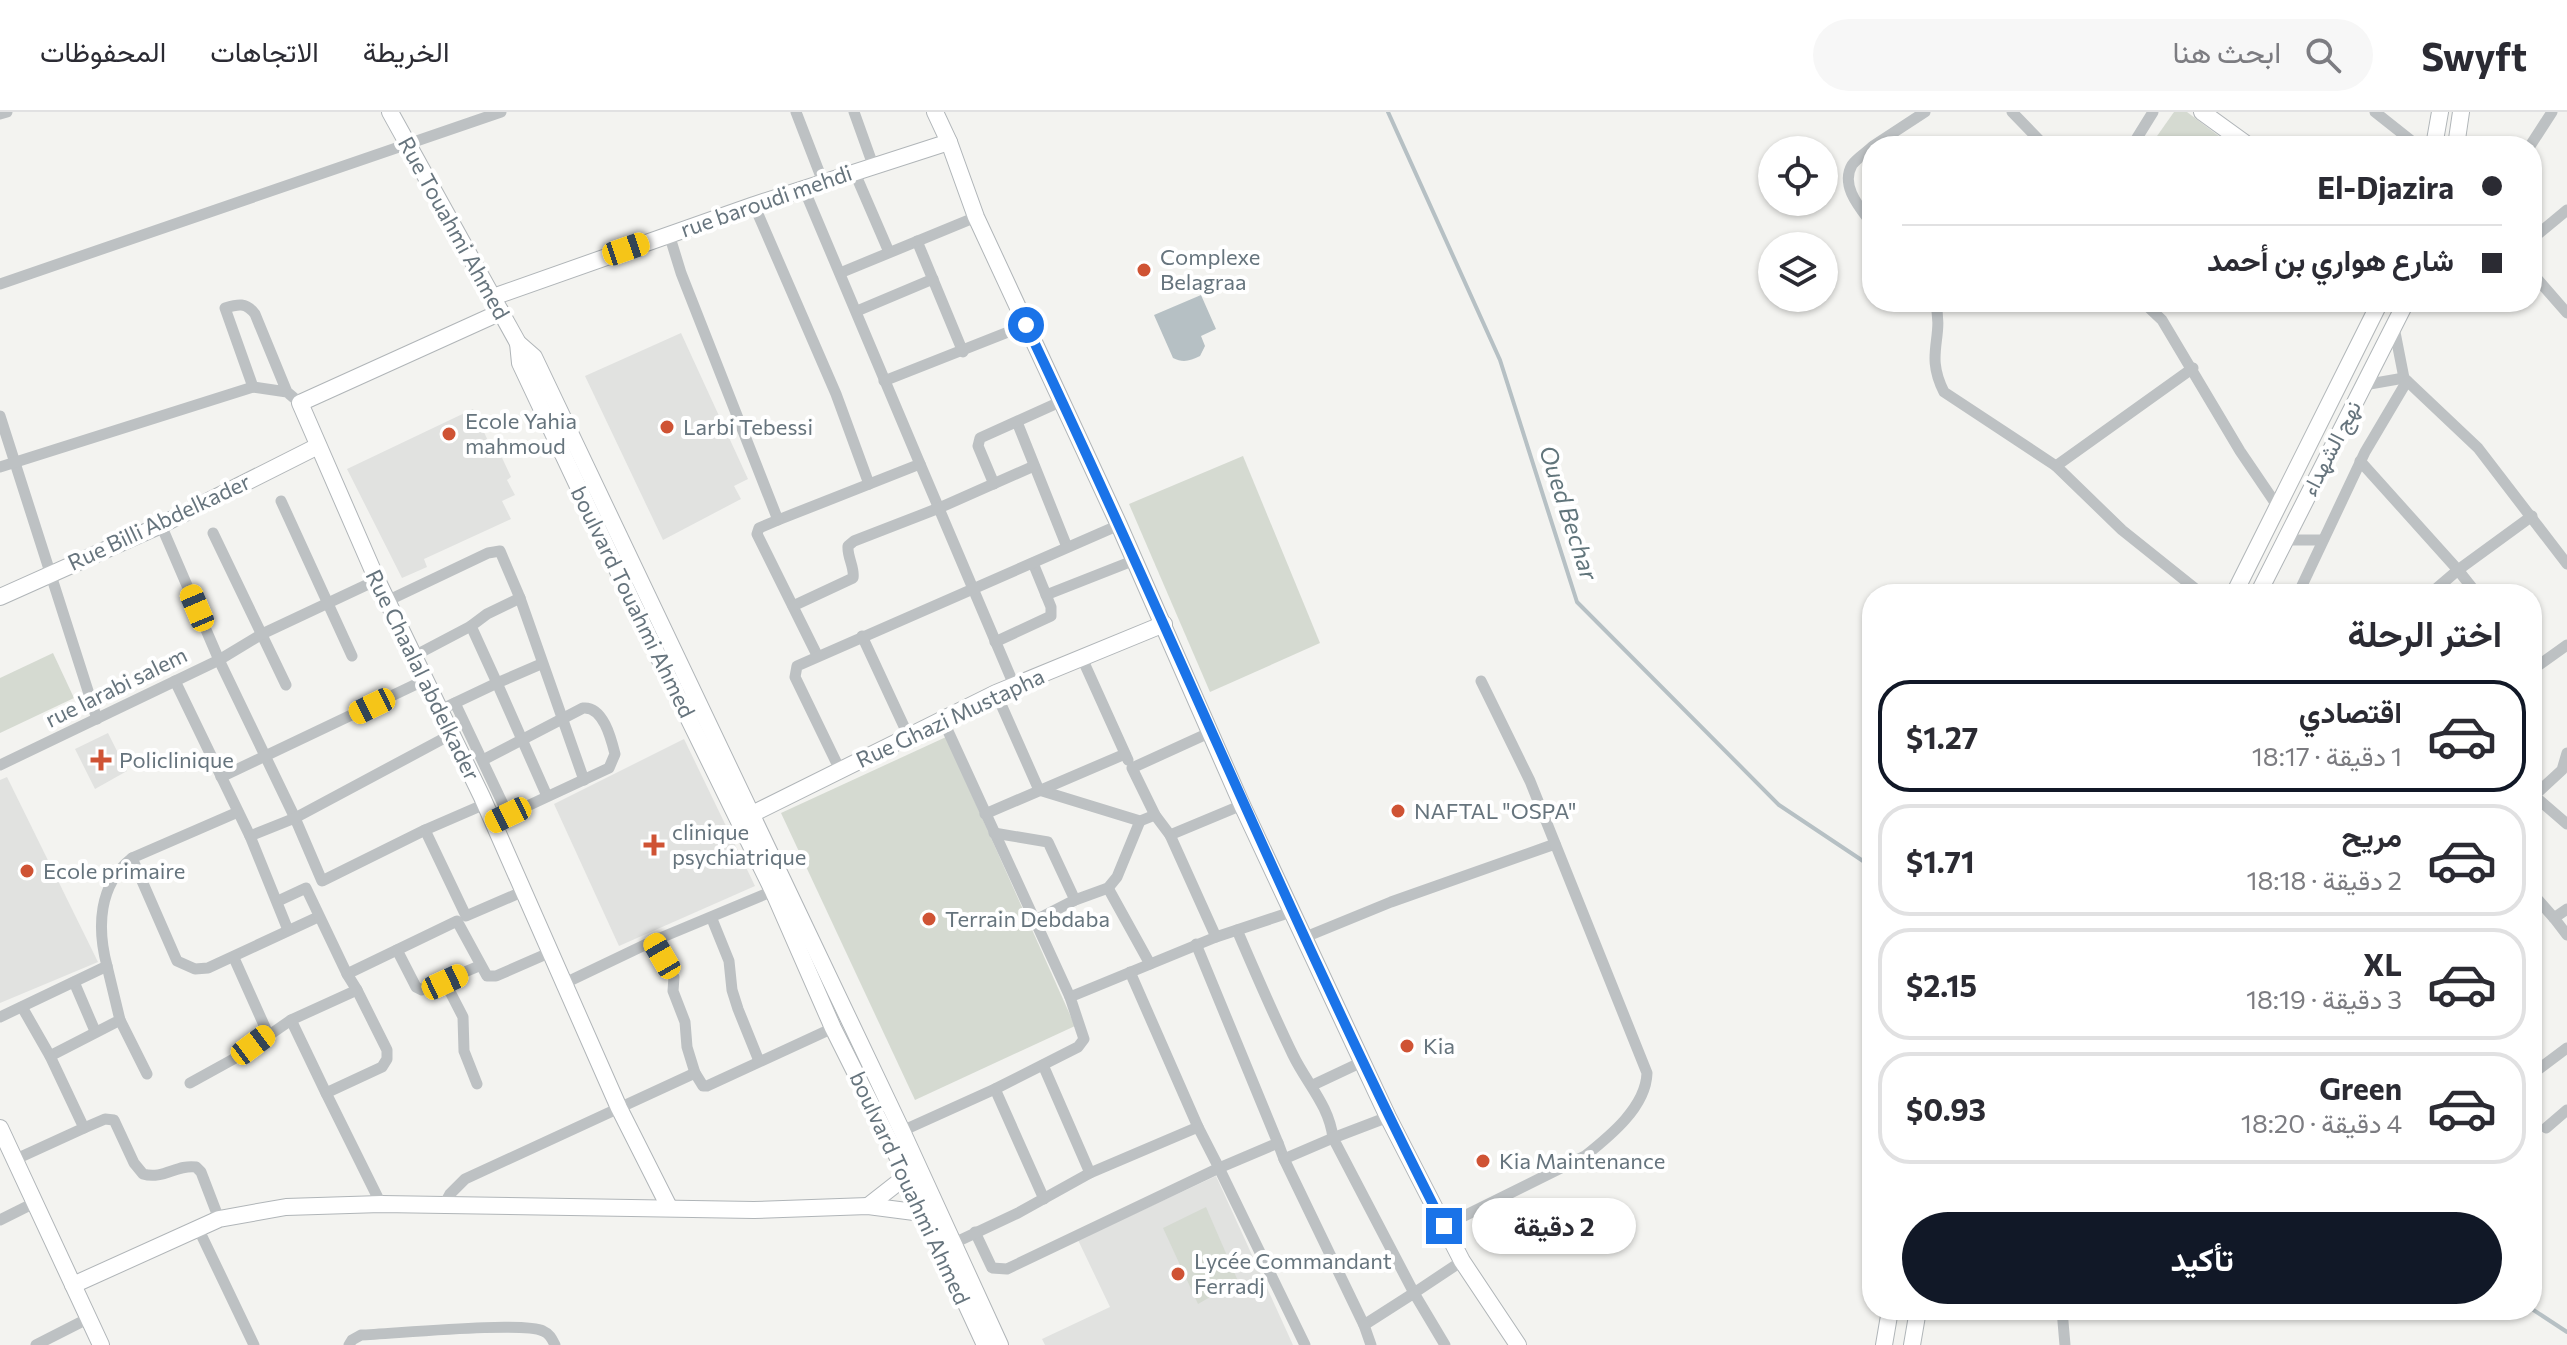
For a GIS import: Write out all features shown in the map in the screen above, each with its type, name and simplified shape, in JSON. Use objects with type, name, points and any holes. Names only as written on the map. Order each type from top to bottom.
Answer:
[{"type":"main road","name":"Rue Touahmi Ahmed","points":[[390,112],[518,343]]},
{"type":"main road","points":[[935,112],[976,217],[1135,560],[1303,938],[1388,1117],[1462,1261],[1511,1343]]},
{"type":"main road","points":[[2202,112],[2235,136]]},
{"type":"main road","points":[[2436,136],[2440,112]]},
{"type":"main road","points":[[2457,136],[2461,112]]},
{"type":"main road","name":"rue baroudi mehdi","points":[[293,398],[497,304],[669,234],[949,142]]},
{"type":"main road","name":"نهج الشهداء","points":[[2239,584],[2375,312]]},
{"type":"main road","name":"نهج الشهداء","points":[[2263,584],[2401,312]]},
{"type":"main road","name":"boulvard Touahmi Ahmed","points":[[518,343],[534,357],[745,817],[902,1131],[912,1171]]},
{"type":"main road","name":"Rue Chaalal abdelkader","points":[[293,398],[425,680],[447,707],[452,734],[485,804],[500,818],[524,891],[563,984],[619,1108],[669,1207]]},
{"type":"main road","name":"Rue Billi Abdelkader","points":[[0,597],[161,525],[318,446]]},
{"type":"main road","name":"Rue Ghazi Mustapha","points":[[745,817],[996,693],[1164,624]]},
{"type":"main road","name":"boulvard Touahmi Ahmed","points":[[745,817],[773,891],[833,1028],[912,1171],[985,1345]]},
{"type":"main road","points":[[1,1135],[101,1345]]},
{"type":"main road","points":[[868,1206],[912,1171]]},
{"type":"main road","points":[[73,1285],[219,1219],[286,1207],[381,1204],[754,1210],[868,1206],[928,1210]]},
{"type":"main road","name":"boulvard Touahmi Ahmed","points":[[928,1210],[952,1244],[1000,1345]]},
{"type":"main road","points":[[1884,1345],[1888,1320]]},
{"type":"main road","points":[[1912,1345],[1916,1320]]},
{"type":"street","points":[[0,114],[7,112]]},
{"type":"street","points":[[0,284],[501,112]]},
{"type":"street","points":[[796,112],[823,182]]},
{"type":"street","points":[[854,112],[873,165]]},
{"type":"street","points":[[1889,136],[1925,112]]},
{"type":"street","points":[[2012,112],[2035,136]]},
{"type":"street","points":[[2138,136],[2153,112]]},
{"type":"street","points":[[2375,112],[2405,136]]},
{"type":"street","points":[[2536,136],[2552,112]]},
{"type":"street","points":[[1862,156],[1852,165],[1850,178],[1851,196],[1862,211]]},
{"type":"street","points":[[854,171],[889,252]]},
{"type":"street","points":[[804,189],[1014,685]]},
{"type":"street","points":[[754,205],[836,394],[869,484]]},
{"type":"street","points":[[2542,231],[2567,210]]},
{"type":"street","points":[[840,273],[976,217]]},
{"type":"street","points":[[669,234],[681,273],[778,520]]},
{"type":"street","points":[[917,241],[963,352]]},
{"type":"street","points":[[857,311],[933,279]]},
{"type":"street","points":[[2542,284],[2567,313]]},
{"type":"street","points":[[253,387],[225,308],[237,304],[248,306],[255,314],[293,398]]},
{"type":"street","points":[[1938,312],[1933,355],[1935,375],[1944,392],[2056,466],[2122,530],[2190,584]]},
{"type":"street","points":[[2154,312],[2193,368],[2240,451],[2278,507]]},
{"type":"street","points":[[884,381],[1026,325]]},
{"type":"street","points":[[2394,327],[2406,380],[2478,448],[2567,564]]},
{"type":"street","points":[[2056,466],[2193,368]]},
{"type":"street","points":[[2364,385],[2406,380]]},
{"type":"street","points":[[2302,584],[2360,461],[2406,380]]},
{"type":"street","points":[[0,467],[253,387],[293,398]]},
{"type":"street","points":[[994,484],[978,440],[1062,401]]},
{"type":"street","points":[[0,416],[97,719]]},
{"type":"street","points":[[1017,422],[1067,547]]},
{"type":"street","points":[[2360,461],[2469,584]]},
{"type":"street","points":[[817,655],[757,534],[759,528],[920,464]]},
{"type":"street","points":[[793,606],[853,578],[848,552],[850,544],[1034,466]]},
{"type":"street","points":[[281,501],[352,656]]},
{"type":"street","points":[[2442,584],[2532,516]]},
{"type":"street","points":[[161,525],[219,660],[322,881]]},
{"type":"street","points":[[840,770],[795,677],[797,666],[1119,525]]},
{"type":"street","points":[[213,533],[286,685]]},
{"type":"street","points":[[2284,540],[2322,540]]},
{"type":"street","points":[[387,601],[434,583],[498,550],[502,553],[584,780]]},
{"type":"street","points":[[1046,595],[1135,560]]},
{"type":"street","points":[[995,642],[1047,619],[1052,612],[1033,563]]},
{"type":"street","name":"rue larabi salem","points":[[0,765],[377,580]]},
{"type":"street","points":[[414,656],[520,598]]},
{"type":"street","points":[[471,626],[547,796]]},
{"type":"street","points":[[862,636],[908,735]]},
{"type":"street","points":[[2542,662],[2567,645]]},
{"type":"street","points":[[1081,656],[1125,754],[1155,815],[1170,835],[1216,937]]},
{"type":"street","points":[[483,760],[583,708],[595,709],[613,747],[613,764],[500,818],[483,760],[447,707],[541,664]]},
{"type":"street","points":[[221,777],[425,680]]},
{"type":"street","points":[[175,681],[250,836],[288,930]]},
{"type":"street","points":[[1444,1226],[1585,1156],[1603,1142],[1637,1103],[1647,1085],[1647,1073],[1530,781],[1481,681]]},
{"type":"street","points":[[996,693],[1039,790],[1140,821],[1155,815]]},
{"type":"street","points":[[902,1131],[1043,1065],[1078,1047],[1084,1039],[1070,997],[942,718]]},
{"type":"street","points":[[1132,768],[1211,732]]},
{"type":"street","points":[[250,836],[295,818],[452,734]]},
{"type":"street","points":[[2542,788],[2562,770],[2567,753]]},
{"type":"street","points":[[985,814],[1125,754]]},
{"type":"street","points":[[2542,802],[2567,824]]},
{"type":"street","points":[[278,901],[485,804]]},
{"type":"street","points":[[1170,835],[1242,805]]},
{"type":"street","points":[[147,1074],[120,1020],[101,943],[100,919],[107,892],[120,868],[132,858],[238,812]]},
{"type":"street","points":[[1034,921],[1075,900],[1108,888],[1117,877],[1140,821]]},
{"type":"street","points":[[425,830],[479,966],[487,976],[496,976],[551,952]]},
{"type":"street","points":[[994,833],[1048,842],[1075,900]]},
{"type":"street","points":[[1303,938],[1391,902],[1555,844]]},
{"type":"street","points":[[132,858],[177,961],[195,969],[208,968],[234,958],[318,917]]},
{"type":"street","points":[[306,888],[387,1050],[387,1059],[382,1067],[326,1093]]},
{"type":"street","points":[[1108,888],[1150,964]]},
{"type":"street","points":[[347,974],[524,891]]},
{"type":"street","points":[[563,984],[653,941],[773,891]]},
{"type":"street","points":[[2542,904],[2567,935]]},
{"type":"street","points":[[2554,918],[2567,909]]},
{"type":"street","points":[[1070,997],[1196,944],[1291,912]]},
{"type":"street","points":[[712,919],[729,961],[738,1009],[759,1061]]},
{"type":"street","points":[[1237,930],[1293,1056],[1313,1085],[1331,1124],[1333,1138],[1414,1293],[1445,1345]]},
{"type":"street","points":[[653,941],[674,977],[673,991],[701,1085],[707,1086],[833,1028]]},
{"type":"street","points":[[1196,944],[1284,1159],[1371,1345]]},
{"type":"street","points":[[397,950],[416,987],[427,990],[479,966]]},
{"type":"street","points":[[234,958],[268,1034]]},
{"type":"street","points":[[0,1017],[107,966]]},
{"type":"street","points":[[1130,972],[1198,1127],[1305,1345]]},
{"type":"street","points":[[74,982],[95,1031]]},
{"type":"street","points":[[445,982],[463,1017],[464,1051],[477,1084]]},
{"type":"street","points":[[190,1083],[239,1056],[291,1020],[357,990]]},
{"type":"street","points":[[22,1007],[50,1056],[84,1128]]},
{"type":"street","points":[[50,1056],[120,1020]]},
{"type":"street","points":[[291,1020],[381,1204]]},
{"type":"street","points":[[2542,1067],[2567,1048]]},
{"type":"street","points":[[1313,1085],[1364,1061]]},
{"type":"street","points":[[1043,1065],[1090,1173]]},
{"type":"street","points":[[444,1205],[465,1179],[695,1073]]},
{"type":"street","points":[[995,1089],[1044,1199]]},
{"type":"street","points":[[2546,1128],[2567,1110]]},
{"type":"street","points":[[1284,1159],[1388,1117]]},
{"type":"street","points":[[14,1160],[105,1119],[114,1120],[143,1174],[161,1176],[184,1167],[196,1167],[201,1172],[219,1219]]},
{"type":"street","points":[[952,1244],[1090,1173],[1198,1127]]},
{"type":"street","points":[[975,1232],[992,1268],[1007,1269],[1278,1143]]},
{"type":"street","points":[[0,1220],[34,1203]]},
{"type":"street","points":[[198,1228],[254,1345]]},
{"type":"street","points":[[1364,1325],[1462,1261]]},
{"type":"street","points":[[36,1345],[89,1318]]},
{"type":"street","points":[[2063,1320],[2065,1345]]},
{"type":"street","points":[[349,1345],[361,1335],[518,1327],[544,1331],[555,1345]]},
{"type":"shaded area","points":[[2174,112],[2187,112],[2219,136],[2157,136]]},
{"type":"shaded area","points":[[1201,295],[1216,329],[1201,336],[1205,346],[1200,356],[1186,361],[1177,360],[1173,358],[1154,315]]},
{"type":"shaded area","name":"Larbi Tebessi","points":[[681,333],[748,479],[734,486],[741,499],[663,540],[585,376]]},
{"type":"shaded area","points":[[473,409],[491,447],[496,445],[511,477],[507,480],[515,495],[502,501],[511,519],[424,559],[427,567],[402,578],[347,469]]},
{"type":"shaded area","points":[[1243,456],[1320,643],[1210,692],[1129,504]]},
{"type":"shaded area","points":[[53,653],[74,698],[0,733],[0,678]]},
{"type":"shaded area","name":"Policlinique","points":[[108,733],[127,771],[95,789],[75,749]]},
{"type":"shaded area","name":"Terrain Debdaba","points":[[946,737],[1075,1026],[915,1100],[781,813]]},
{"type":"shaded area","name":"clinique psychiatrique","points":[[684,739],[755,886],[619,946],[554,804]]},
{"type":"shaded area","name":"Ecole primaire","points":[[7,777],[98,962],[0,1003],[0,780]]},
{"type":"shaded area","name":"Lycée Commandant Ferradj","points":[[1216,1176],[1293,1345],[1045,1345],[1042,1339],[1110,1307],[1078,1240]]},
{"type":"shaded area","points":[[1206,1207],[1238,1281],[1198,1304],[1163,1228]]},
{"type":"waterway","name":"Oued Bechar","points":[[1388,112],[1500,360],[1577,602],[1779,805],[1862,860]]},
{"type":"waterway","name":"Oued Bechar","points":[[2542,1316],[2567,1332]]},
{"type":"place","name":"Complexe Belagraa","points":[[1144,270]]},
{"type":"place","name":"Larbi Tebessi","points":[[667,427]]},
{"type":"place","name":"Ecole Yahia mahmoud","points":[[449,434]]},
{"type":"place","name":"Policlinique","points":[[101,760]]},
{"type":"place","name":"NAFTAL \"OSPA\"","points":[[1398,811]]},
{"type":"place","name":"clinique psychiatrique","points":[[654,845]]},
{"type":"place","name":"Ecole primaire","points":[[27,871]]},
{"type":"place","name":"Terrain Debdaba","points":[[929,919]]},
{"type":"place","name":"Kia","points":[[1407,1046]]},
{"type":"place","name":"Kia Maintenance","points":[[1483,1161]]},
{"type":"place","name":"Lycée Commandant Ferradj","points":[[1178,1274]]},
{"type":"route","points":[[1026,325],[1303,938],[1444,1226]]}]
